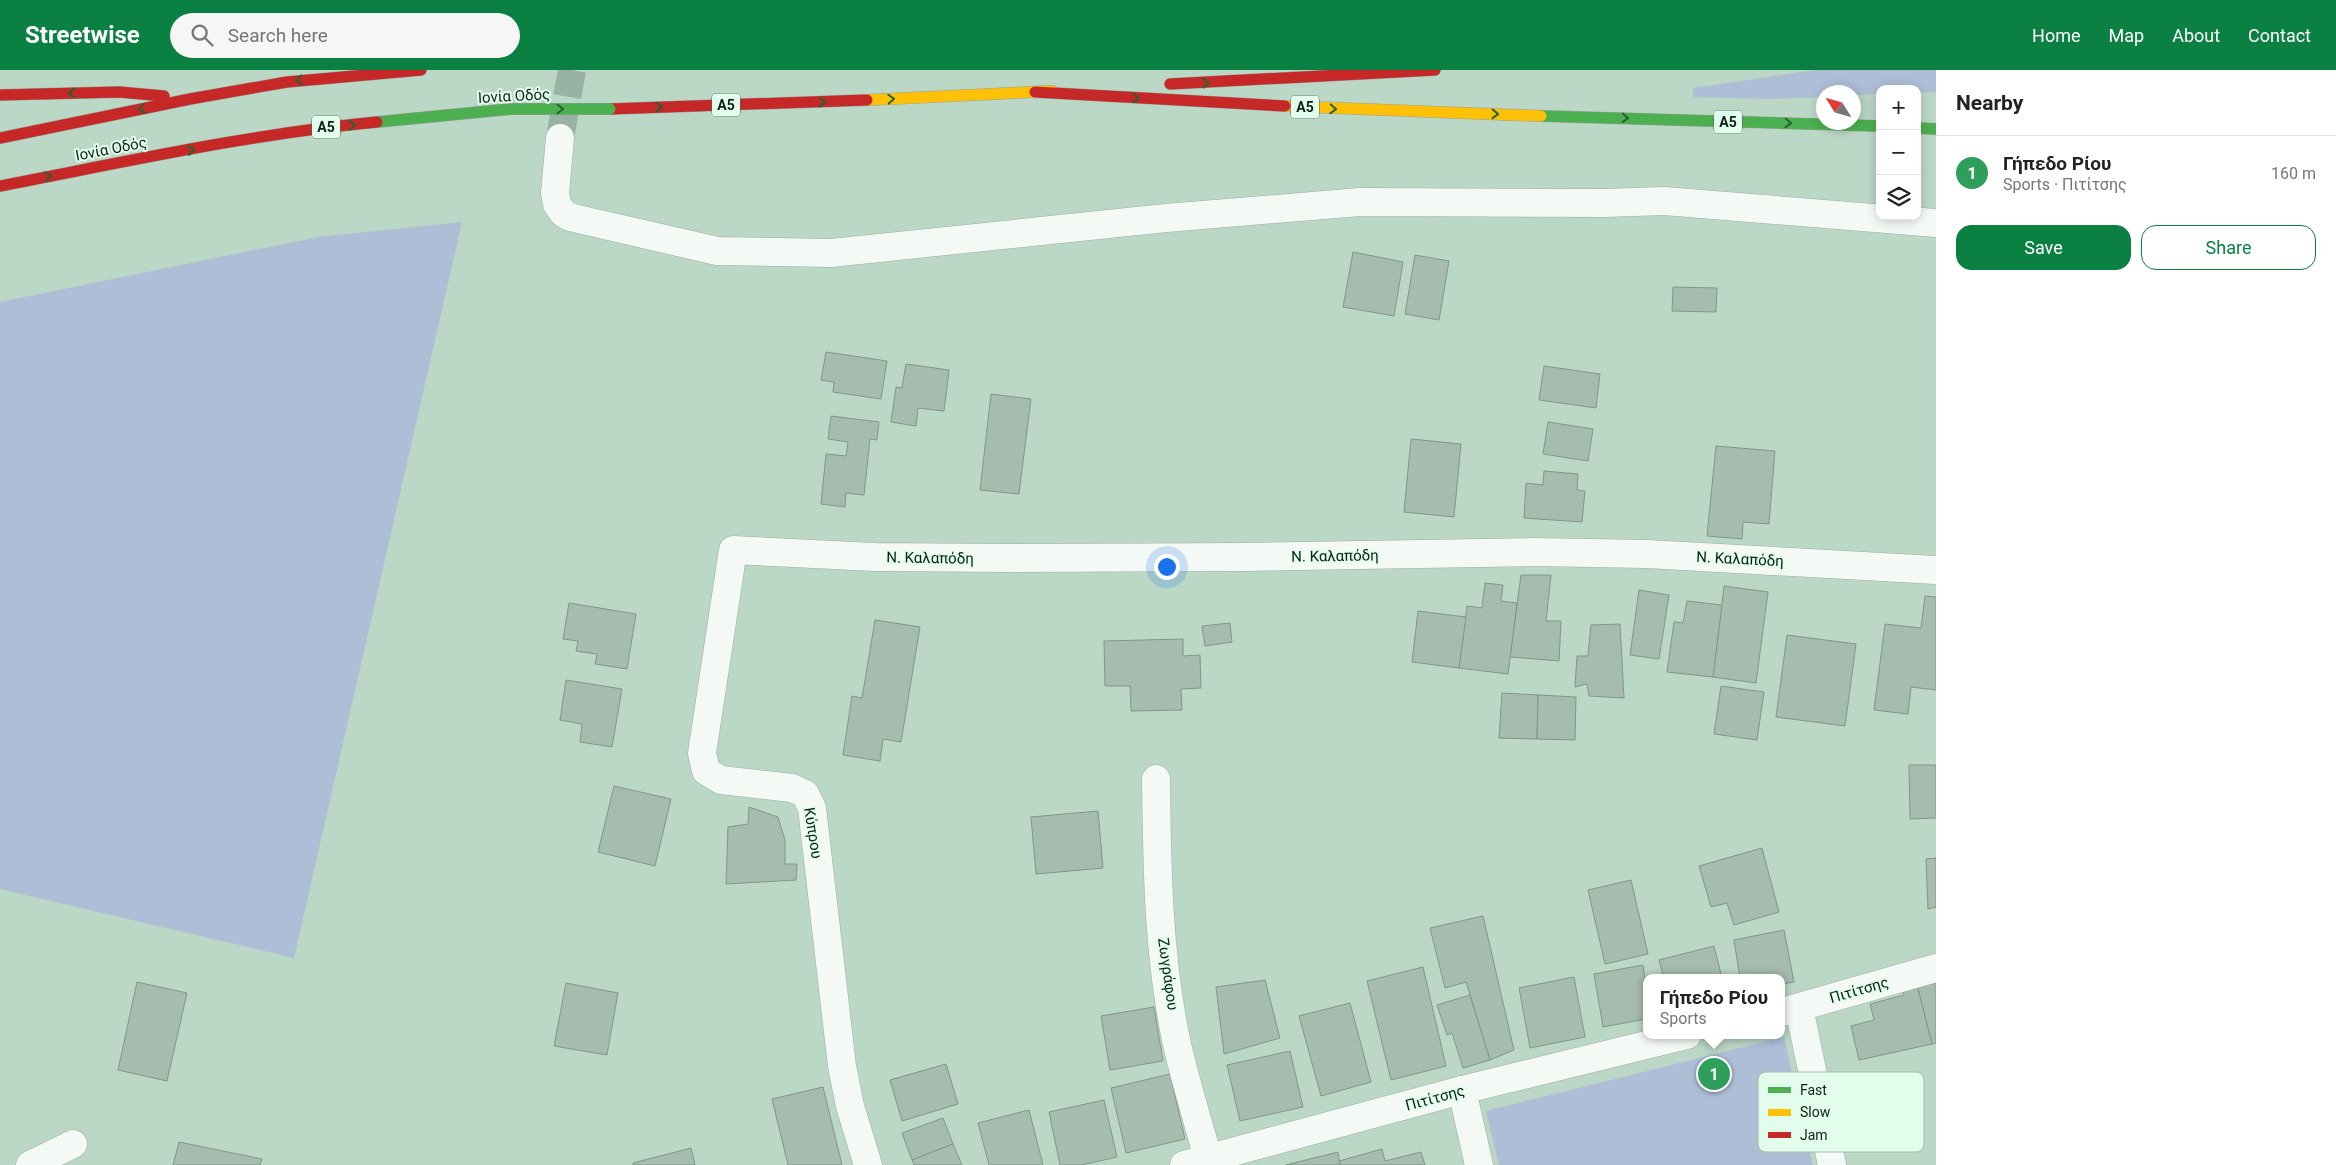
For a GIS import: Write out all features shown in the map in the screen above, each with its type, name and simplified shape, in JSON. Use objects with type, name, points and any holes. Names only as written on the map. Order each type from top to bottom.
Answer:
[{"type":"highway","points":[[0,138],[190,99],[287,82],[421,70]]},
{"type":"highway","points":[[1162,85],[1435,70]]},
{"type":"highway","points":[[1035,92],[1142,86]]},
{"type":"highway","points":[[0,95],[119,92],[190,99]]},
{"type":"highway","name":"Ιονία Οδός","points":[[0,186],[143,158],[316,128],[511,109],[610,109],[1035,92]]},
{"type":"highway","name":"Α5","points":[[1035,92],[1350,110],[1876,126]]},
{"type":"highway","points":[[1921,128],[1936,129]]},
{"type":"street","points":[[560,138],[556,193],[557,204],[563,213],[584,220],[717,251],[831,254],[1166,218],[1360,202],[1605,203],[1664,200],[1936,222]]},
{"type":"street","name":"Ν. Καλαπόδη","points":[[734,550],[875,557],[1009,558],[1246,557],[1534,552],[1648,554],[1936,570]]},
{"type":"street","name":"Κύπρου","points":[[734,550],[702,753],[706,770],[721,780],[792,788],[805,794],[812,808],[842,1066],[850,1106],[868,1165]]},
{"type":"street","name":"Ζωγράφου","points":[[1156,779],[1157,875],[1163,948],[1177,1043],[1201,1163]]},
{"type":"street","name":"Πιτίτσης","points":[[1790,1010],[1936,968]]},
{"type":"street","points":[[1790,1010],[1807,1072]]},
{"type":"street","name":"Πιτίτσης","points":[[1201,1163],[1462,1090],[1671,1039]]},
{"type":"street","points":[[1462,1090],[1479,1165]]},
{"type":"street","points":[[30,1165],[73,1144]]},
{"type":"street","points":[[1828,1152],[1832,1165]]},
{"type":"shaded area","points":[[1816,70],[1936,70],[1936,92],[1921,93],[1921,85],[1876,85],[1876,94],[1861,95],[1861,85],[1816,85],[1816,97],[1769,99],[1693,97],[1693,88]]},
{"type":"shaded area","points":[[462,222],[294,958],[0,889],[0,302],[318,237]]},
{"type":"shaded area","points":[[1776,1039],[1784,1039],[1792,1072],[1758,1072],[1758,1152],[1810,1152],[1813,1165],[1499,1165],[1486,1111]]},
{"type":"building","points":[[1353,252],[1403,262],[1394,316],[1343,307]]},
{"type":"building","points":[[1415,255],[1449,261],[1439,320],[1405,314]]},
{"type":"building","points":[[1673,287],[1717,288],[1716,312],[1672,311]]},
{"type":"building","points":[[826,352],[887,361],[881,399],[833,392],[834,382],[821,380]]},
{"type":"building","points":[[906,364],[949,370],[944,411],[918,408],[916,426],[891,422],[896,387],[902,388]]},
{"type":"building","points":[[1544,366],[1600,374],[1596,408],[1539,400]]},
{"type":"building","points":[[991,394],[1031,399],[1019,494],[980,490]]},
{"type":"building","points":[[831,416],[879,422],[877,440],[870,439],[864,495],[846,493],[845,507],[821,504],[826,454],[846,456],[848,442],[828,439]]},
{"type":"building","points":[[1548,422],[1593,429],[1588,461],[1543,454]]},
{"type":"building","points":[[1411,439],[1461,444],[1454,517],[1404,512]]},
{"type":"building","points":[[1716,446],[1775,451],[1769,524],[1743,522],[1742,539],[1707,536]]},
{"type":"building","points":[[1544,471],[1578,474],[1577,490],[1585,491],[1582,522],[1524,518],[1526,483],[1543,485]]},
{"type":"building","points":[[1521,575],[1551,575],[1546,621],[1561,621],[1559,661],[1510,657]]},
{"type":"building","points":[[1485,583],[1503,585],[1501,601],[1517,603],[1508,674],[1459,668],[1467,606],[1482,608]]},
{"type":"building","points":[[1724,586],[1768,592],[1756,683],[1713,677]]},
{"type":"building","points":[[1639,590],[1669,595],[1659,659],[1630,655]]},
{"type":"building","points":[[1925,596],[1936,597],[1936,690],[1911,687],[1908,714],[1874,710],[1885,624],[1921,628]]},
{"type":"building","points":[[1687,601],[1722,605],[1713,677],[1667,672],[1674,622],[1683,623]]},
{"type":"building","points":[[569,603],[636,614],[627,669],[595,664],[597,654],[576,651],[578,641],[563,639]]},
{"type":"building","points":[[1418,611],[1466,617],[1459,668],[1412,662]]},
{"type":"building","points":[[875,620],[920,627],[901,742],[883,739],[880,761],[843,755],[852,696],[862,698]]},
{"type":"building","points":[[1230,623],[1232,642],[1205,646],[1202,626]]},
{"type":"building","points":[[1620,624],[1624,698],[1589,696],[1587,684],[1575,687],[1577,656],[1588,656],[1591,625]]},
{"type":"building","points":[[1787,635],[1856,644],[1845,726],[1776,717]]},
{"type":"building","points":[[1183,639],[1183,656],[1200,655],[1201,688],[1181,689],[1182,710],[1131,711],[1130,686],[1105,686],[1104,641]]},
{"type":"building","points":[[566,680],[622,689],[612,747],[580,742],[582,724],[560,720]]},
{"type":"building","points":[[1721,686],[1764,692],[1757,740],[1714,734]]},
{"type":"building","points":[[1502,693],[1538,695],[1537,739],[1499,738]]},
{"type":"building","points":[[1538,695],[1576,697],[1575,740],[1537,739]]},
{"type":"building","points":[[1909,765],[1936,765],[1936,818],[1910,819]]},
{"type":"building","points":[[614,786],[671,799],[655,866],[598,852]]},
{"type":"building","points":[[749,807],[778,817],[785,840],[785,864],[797,864],[796,880],[726,884],[728,827],[748,824]]},
{"type":"building","points":[[1098,811],[1103,868],[1036,874],[1031,817]]},
{"type":"building","points":[[1762,848],[1779,912],[1734,925],[1727,903],[1711,907],[1699,866]]},
{"type":"building","points":[[1936,858],[1936,907],[1928,909],[1926,859]]},
{"type":"building","points":[[1631,880],[1648,954],[1605,964],[1588,890]]},
{"type":"building","points":[[1483,916],[1514,1050],[1490,1060],[1466,982],[1445,988],[1430,928]]},
{"type":"building","points":[[1784,930],[1794,982],[1785,984],[1785,974],[1739,974],[1734,940]]},
{"type":"building","points":[[1714,946],[1721,974],[1663,974],[1659,960]]},
{"type":"building","points":[[1643,965],[1643,1020],[1603,1027],[1594,974]]},
{"type":"building","points":[[1423,967],[1446,1066],[1391,1080],[1367,981]]},
{"type":"building","points":[[1574,977],[1585,1037],[1530,1048],[1519,988]]},
{"type":"building","points":[[1265,980],[1280,1038],[1224,1054],[1216,987]]},
{"type":"building","points":[[1936,981],[1936,1043],[1932,1044],[1917,985]]},
{"type":"building","points":[[137,982],[187,993],[167,1081],[118,1070]]},
{"type":"building","points":[[566,983],[618,993],[607,1055],[554,1046]]},
{"type":"building","points":[[1917,985],[1932,1044],[1859,1060],[1851,1026],[1874,1020],[1870,1004],[1904,995],[1902,989]]},
{"type":"building","points":[[1470,995],[1490,1060],[1463,1068],[1452,1033],[1447,1035],[1437,1005]]},
{"type":"building","points":[[1350,1003],[1371,1082],[1321,1096],[1299,1016]]},
{"type":"building","points":[[1154,1007],[1163,1061],[1110,1070],[1101,1016]]},
{"type":"building","points":[[1290,1051],[1303,1107],[1240,1121],[1227,1065]]},
{"type":"building","points":[[946,1064],[958,1104],[902,1121],[890,1080]]},
{"type":"building","points":[[1170,1074],[1185,1139],[1126,1153],[1111,1088]]},
{"type":"building","points":[[823,1087],[842,1165],[788,1165],[772,1099]]},
{"type":"building","points":[[1104,1100],[1117,1157],[1082,1165],[1060,1165],[1049,1112]]},
{"type":"building","points":[[1029,1110],[1043,1165],[989,1165],[978,1123]]},
{"type":"building","points":[[943,1118],[953,1144],[912,1160],[902,1133]]},
{"type":"building","points":[[179,1142],[262,1159],[260,1165],[173,1165]]},
{"type":"building","points":[[953,1144],[962,1165],[914,1165],[912,1160]]},
{"type":"building","points":[[691,1148],[695,1165],[633,1165],[633,1163]]},
{"type":"building","points":[[1382,1149],[1385,1161],[1421,1152],[1425,1165],[1340,1165],[1339,1161]]},
{"type":"building","points":[[1338,1152],[1340,1165],[1286,1165]]},
{"type":"tunnel","points":[[560,138],[572,70]]},
{"type":"traffic: fast","points":[[377,122],[511,109]]},
{"type":"traffic: fast","points":[[511,109],[610,109]]},
{"type":"traffic: fast","points":[[1541,116],[1876,126]]},
{"type":"traffic: fast","points":[[1921,128],[1936,129]]},
{"type":"traffic: slow","points":[[867,100],[1052,91]]},
{"type":"traffic: slow","points":[[1285,106],[1541,116]]},
{"type":"traffic: jam","points":[[0,138],[190,99],[287,82],[421,70]]},
{"type":"traffic: jam","points":[[1170,84],[1435,70]]},
{"type":"traffic: jam","points":[[0,95],[119,92],[164,96]]},
{"type":"traffic: jam","points":[[1035,92],[1285,106]]},
{"type":"traffic: jam","points":[[610,109],[867,100]]},
{"type":"traffic: jam","points":[[0,186],[235,141],[377,122]]},
{"type":"place","name":"Γήπεδο Ρίου","points":[[1714,1074]]}]
